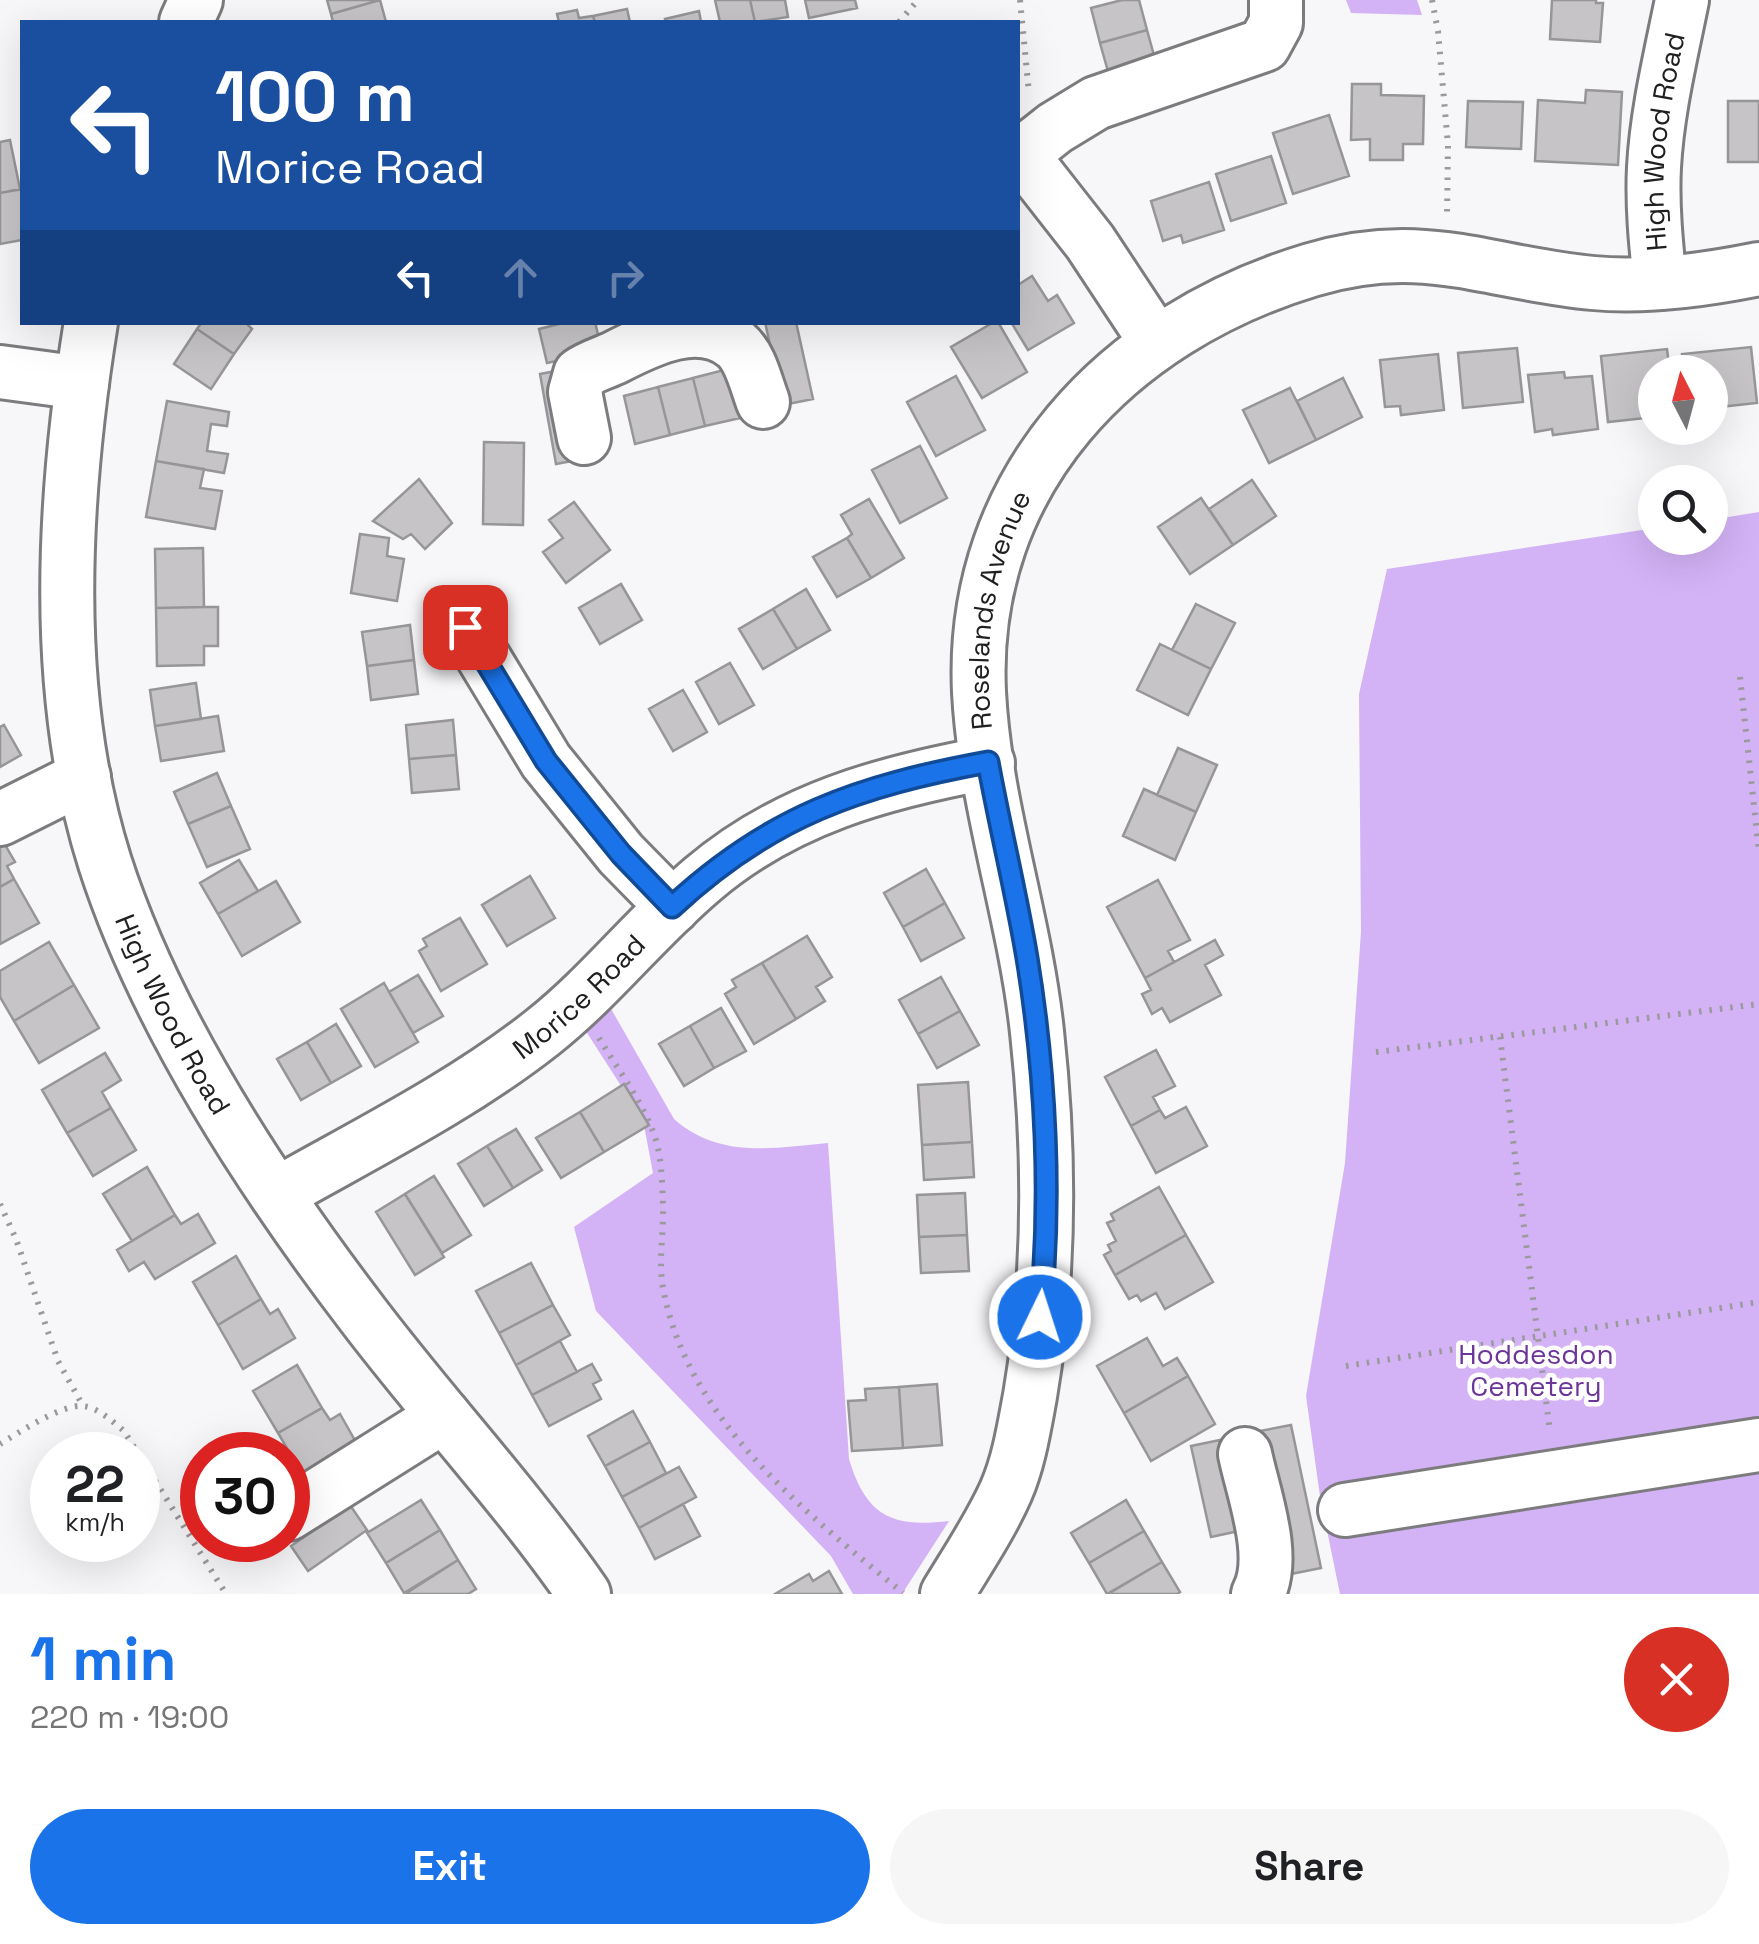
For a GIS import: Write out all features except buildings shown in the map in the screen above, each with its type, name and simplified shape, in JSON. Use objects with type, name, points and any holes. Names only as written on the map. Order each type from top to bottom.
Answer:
[{"type":"street","points":[[1156,342],[1025,149],[1096,103],[1264,45],[1276,23],[1276,0]]},
{"type":"street","name":"High Wood Road","points":[[1660,283],[1654,167],[1682,0]]},
{"type":"street","name":"Roselands Avenue","points":[[947,1594],[1006,1491],[1021,1443],[1043,1288],[1042,1116],[1037,1034],[1027,958],[988,762],[978,663],[988,581],[999,544],[1032,476],[1064,429],[1107,380],[1156,342],[1222,304],[1317,268],[1386,254],[1445,257],[1594,284],[1660,283],[1759,269]]},
{"type":"street","name":"High Wood Road","points":[[92,325],[72,463],[68,609],[84,777],[104,860],[134,942],[186,1044],[278,1194],[359,1310],[496,1476],[584,1594]]},
{"type":"street","points":[[584,438],[576,382],[632,334],[710,333],[725,338],[746,357],[763,402]]},
{"type":"street","points":[[0,372],[82,383]]},
{"type":"street","points":[[465,627],[546,761],[621,854],[672,907]]},
{"type":"street","name":"Morice Road","points":[[278,1194],[488,1071],[543,1032],[704,877],[761,839],[813,810],[866,789],[988,762]]},
{"type":"street","points":[[0,819],[84,777]]},
{"type":"street","points":[[310,1500],[444,1416]]},
{"type":"street","points":[[1345,1510],[1759,1445]]},
{"type":"street","points":[[1245,1454],[1266,1553],[1258,1594]]},
{"type":"path","points":[[901,20],[918,0]]},
{"type":"path","points":[[1020,0],[1025,149]]},
{"type":"path","points":[[1432,0],[1448,144],[1445,257]]},
{"type":"path","points":[[1740,677],[1759,852]]},
{"type":"path","points":[[575,1004],[647,1118],[656,1139],[662,1188],[660,1266],[664,1292],[674,1327],[698,1382],[729,1427],[798,1503],[904,1594]]},
{"type":"path","points":[[1376,1052],[1759,1004]]},
{"type":"path","points":[[1500,1036],[1557,1476]]},
{"type":"path","points":[[0,1204],[58,1361],[83,1406]]},
{"type":"path","points":[[1346,1366],[1759,1302]]},
{"type":"path","points":[[0,1444],[63,1410],[83,1406],[104,1415],[124,1431],[226,1594]]},
{"type":"green space","points":[[1346,0],[1417,0],[1422,15],[1351,13]]},
{"type":"green space","name":"Hoddesdon Cemetery","points":[[1759,512],[1759,1594],[1340,1594],[1320,1496],[1306,1396],[1345,1163],[1361,932],[1359,694],[1387,569],[1638,531],[1638,555],[1728,555],[1728,517]]},
{"type":"green space","points":[[606,1000],[674,1119],[691,1132],[747,1148],[828,1143],[849,1459],[864,1494],[884,1514],[912,1522],[949,1521],[902,1594],[853,1594],[831,1556],[596,1311],[574,1227],[653,1173],[643,1120],[580,1022]]},
{"type":"route","points":[[465,627],[546,761],[621,854],[672,907],[704,877],[813,810],[866,789],[988,762],[1027,958],[1037,1034],[1044,1209],[1040,1317]]}]
